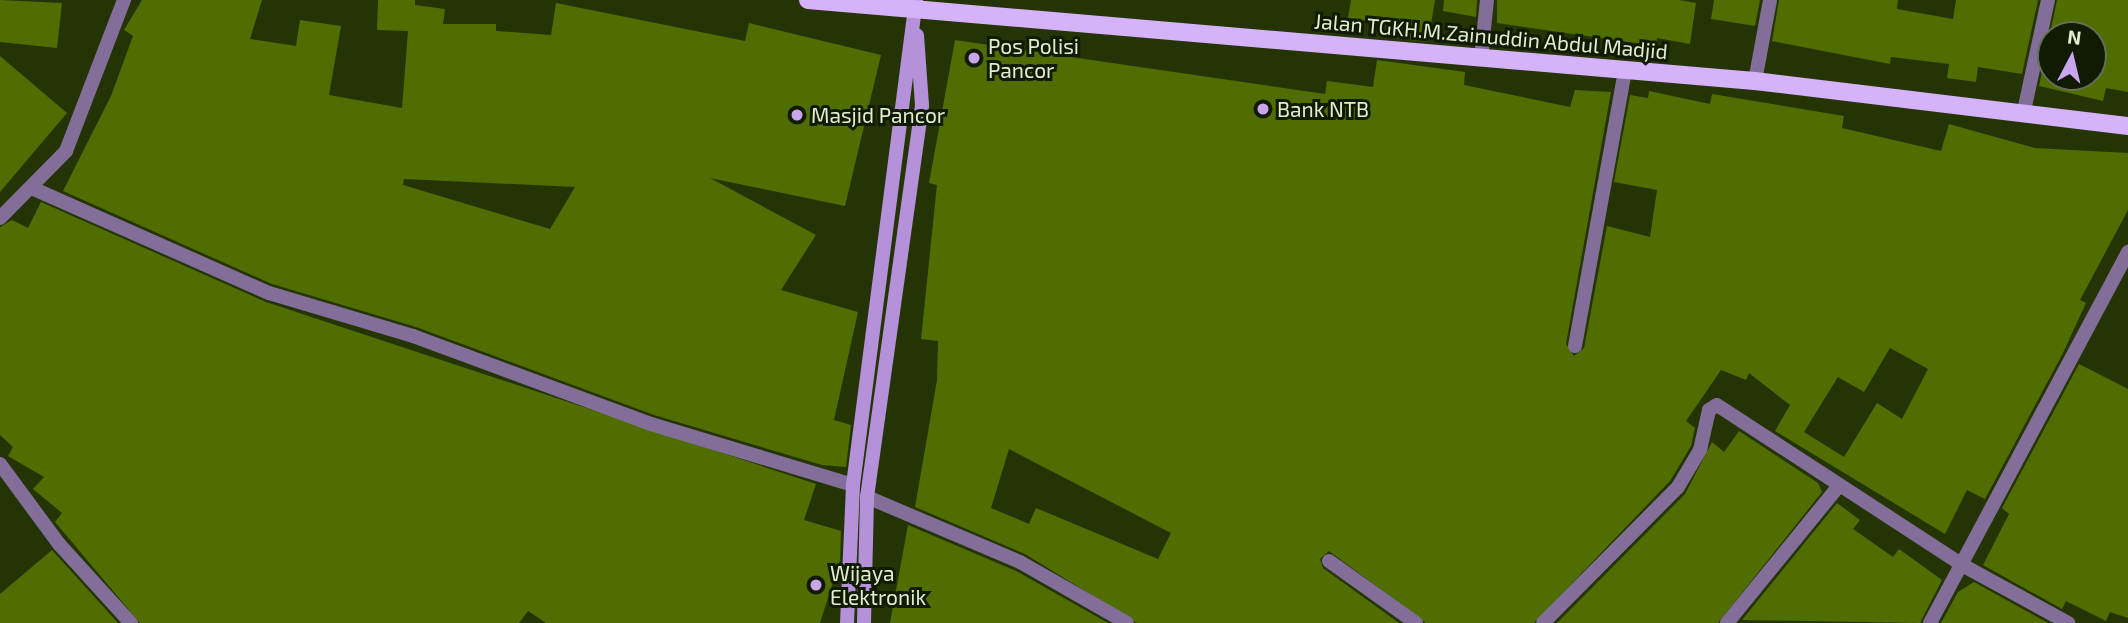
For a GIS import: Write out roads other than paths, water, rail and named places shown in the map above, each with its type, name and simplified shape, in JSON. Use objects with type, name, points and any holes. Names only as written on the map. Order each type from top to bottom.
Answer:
[{"type":"main road","name":"Jalan TGKH.M.Zainuddin Abdul Madjid","points":[[808,0],[916,5],[1755,81],[2024,111],[2128,126]]},
{"type":"main road","points":[[847,623],[853,485],[916,5]]},
{"type":"main road","points":[[864,623],[867,497],[922,105],[916,5]]},
{"type":"main road","points":[[849,604],[866,605]]},
{"type":"street","points":[[0,218],[34,189],[66,151],[124,0]]},
{"type":"street","points":[[1481,58],[1488,0]]},
{"type":"street","points":[[1755,81],[1770,0]]},
{"type":"street","points":[[2024,111],[2048,0]]},
{"type":"street","points":[[1575,346],[1625,70]]},
{"type":"street","points":[[34,189],[269,293],[853,485]]},
{"type":"street","points":[[1930,623],[1964,566],[2128,252]]},
{"type":"street","points":[[1543,623],[1678,487],[1714,406],[1964,566],[2068,623]]},
{"type":"street","points":[[0,464],[59,544],[131,623]]},
{"type":"street","points":[[1727,623],[1839,487]]},
{"type":"street","points":[[867,497],[1020,562],[1127,623]]},
{"type":"street","points":[[1329,561],[1416,623]]},
{"type":"place","name":"Pos Polisi Pancor","points":[[974,58]]},
{"type":"place","name":"Bank NTB","points":[[1263,109]]},
{"type":"place","name":"Masjid Pancor","points":[[797,115]]},
{"type":"place","name":"Wijaya Elektronik","points":[[816,585]]}]
